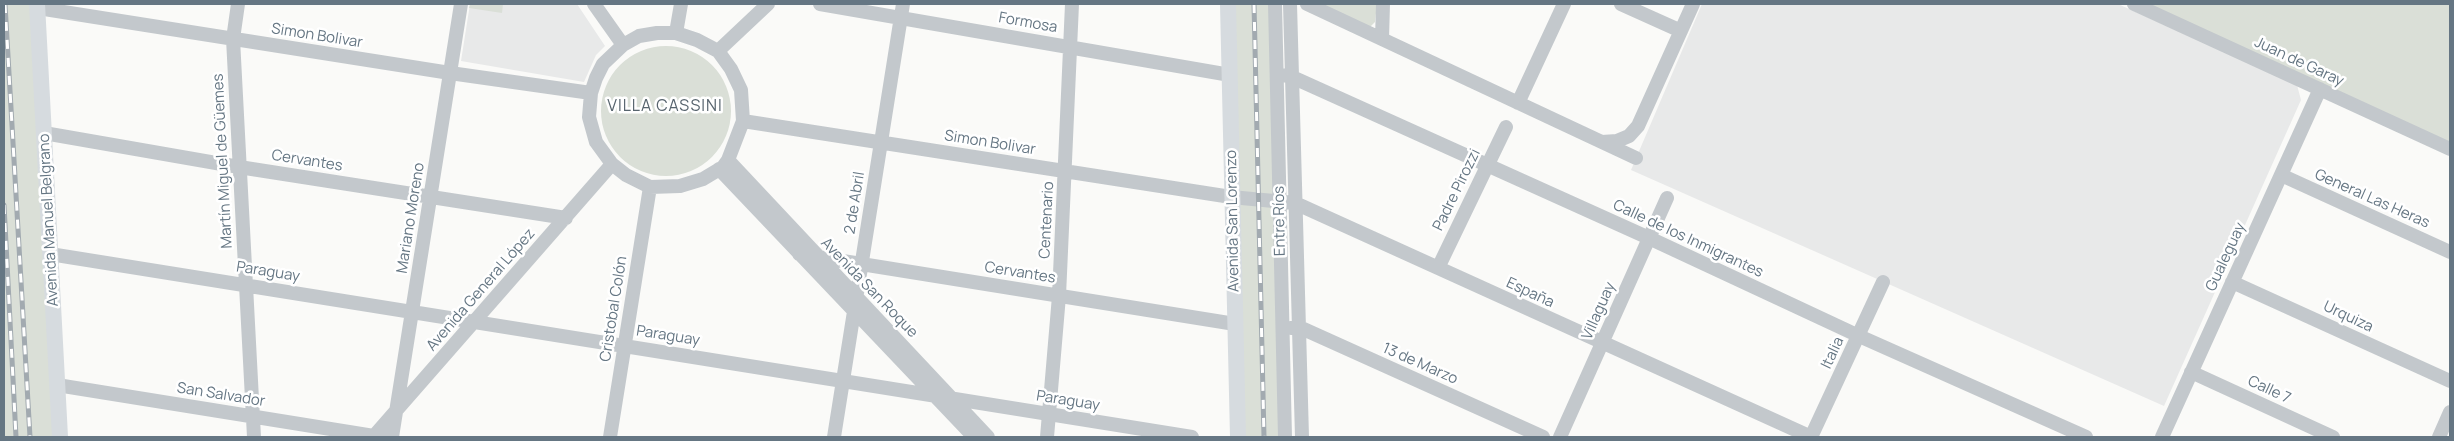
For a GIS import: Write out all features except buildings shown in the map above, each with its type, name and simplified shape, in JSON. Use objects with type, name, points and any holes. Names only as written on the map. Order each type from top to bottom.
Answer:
[{"type":"main road","name":"Avenida San Lorenzo","points":[[1228,4],[1238,437]]},
{"type":"main road","name":"Avenida Manuel Belgrano","points":[[38,6],[60,437]]},
{"type":"street","name":"Martín Miguel de Güemes","points":[[238,4],[232,39],[254,437]]},
{"type":"street","name":"Mariano Moreno","points":[[392,437],[461,4]]},
{"type":"street","points":[[594,4],[623,45]]},
{"type":"street","points":[[676,33],[681,4]]},
{"type":"street","points":[[718,52],[768,4]]},
{"type":"street","name":"Formosa","points":[[820,4],[902,11],[1071,47],[1230,74]]},
{"type":"street","name":"Centenario","points":[[1047,437],[1051,414],[1059,296],[1072,4]]},
{"type":"street","name":"Entre Ríos","points":[[1275,4],[1285,437]]},
{"type":"street","name":"Entre Ríos","points":[[1290,4],[1302,437]]},
{"type":"street","points":[[1307,4],[1636,158]]},
{"type":"street","points":[[1382,39],[1383,4]]},
{"type":"street","points":[[1518,103],[1564,4]]},
{"type":"street","points":[[1621,4],[1681,32]]},
{"type":"street","points":[[1601,142],[1617,141],[1628,136],[1638,126],[1693,4]]},
{"type":"street","name":"Juan de Garay","points":[[2134,4],[2450,149]]},
{"type":"street","name":"Simon Bolivar","points":[[38,6],[232,39],[591,93]]},
{"type":"street","name":"2 de Abril","points":[[834,437],[902,11]]},
{"type":"street","points":[[676,33],[697,40],[718,52],[731,69],[741,90],[743,121],[724,165],[703,179],[680,186],[650,187],[626,175],[612,164],[596,142],[589,117],[591,93],[603,64],[623,45],[648,34],[676,33]]},
{"type":"street","name":"Calle de los Inmigrantes","points":[[1277,74],[1292,77],[1649,238],[1859,336],[2086,437]]},
{"type":"street","name":"Gualeguay","points":[[2162,437],[2320,90]]},
{"type":"street","name":"Simon Bolivar","points":[[743,121],[1232,197]]},
{"type":"street","name":"Padre Pirozzi","points":[[1438,268],[1506,127]]},
{"type":"street","name":"Cervantes","points":[[44,133],[239,167],[566,218]]},
{"type":"street","name":"Avenida General López","points":[[376,437],[612,164]]},
{"type":"street","name":"Avenida San Roque","points":[[724,165],[799,254],[953,399],[988,437]]},
{"type":"street","name":"Avenida San Roque","points":[[724,165],[817,257],[855,305],[935,396],[974,437]]},
{"type":"street","name":"General Las Heras","points":[[2281,175],[2450,252]]},
{"type":"street","name":"Cristobal Colón","points":[[610,437],[650,187]]},
{"type":"street","name":"España","points":[[1232,197],[1296,203],[1811,437]]},
{"type":"street","name":"Villaguay","points":[[1560,437],[1667,198]]},
{"type":"street","name":"Paraguay","points":[[50,254],[1192,437]]},
{"type":"street","name":"Cervantes","points":[[799,254],[1235,324]]},
{"type":"street","name":"Italia","points":[[1811,437],[1883,282]]},
{"type":"street","name":"Urquiza","points":[[2232,282],[2450,381]]},
{"type":"street","name":"13 de Marzo","points":[[1283,328],[1299,327],[1543,437]]},
{"type":"street","name":"Calle 7","points":[[2191,372],[2333,437]]},
{"type":"street","name":"San Salvador","points":[[57,385],[376,437]]},
{"type":"street","points":[[2439,437],[2450,412]]},
{"type":"shaded area","points":[[4,4],[37,4],[60,437],[4,437]]},
{"type":"shaded area","points":[[470,4],[577,4],[605,46],[596,55],[584,82],[461,61]]},
{"type":"shaded area","points":[[470,4],[503,4],[502,13],[469,8]]},
{"type":"shaded area","points":[[1228,4],[1275,4],[1285,437],[1238,437]]},
{"type":"shaded area","points":[[1312,4],[1377,4],[1375,22],[1371,26],[1364,27]]},
{"type":"shaded area","points":[[1702,4],[2118,4],[2297,85],[2301,100],[2164,406],[1631,170]]},
{"type":"shaded area","points":[[2147,4],[2450,4],[2450,143]]},
{"type":"shaded area","points":[[666,46],[691,51],[712,65],[726,86],[731,111],[726,136],[712,157],[691,171],[666,176],[641,171],[620,157],[606,136],[601,111],[606,86],[620,65],[641,51]]},
{"type":"railway","points":[[5,4],[30,437]]},
{"type":"railway","points":[[1254,4],[1264,437]]},
{"type":"railway","points":[[4,205],[16,437]]},
{"type":"district","name":"VILLA CASSINI","points":[[665,107]]}]
